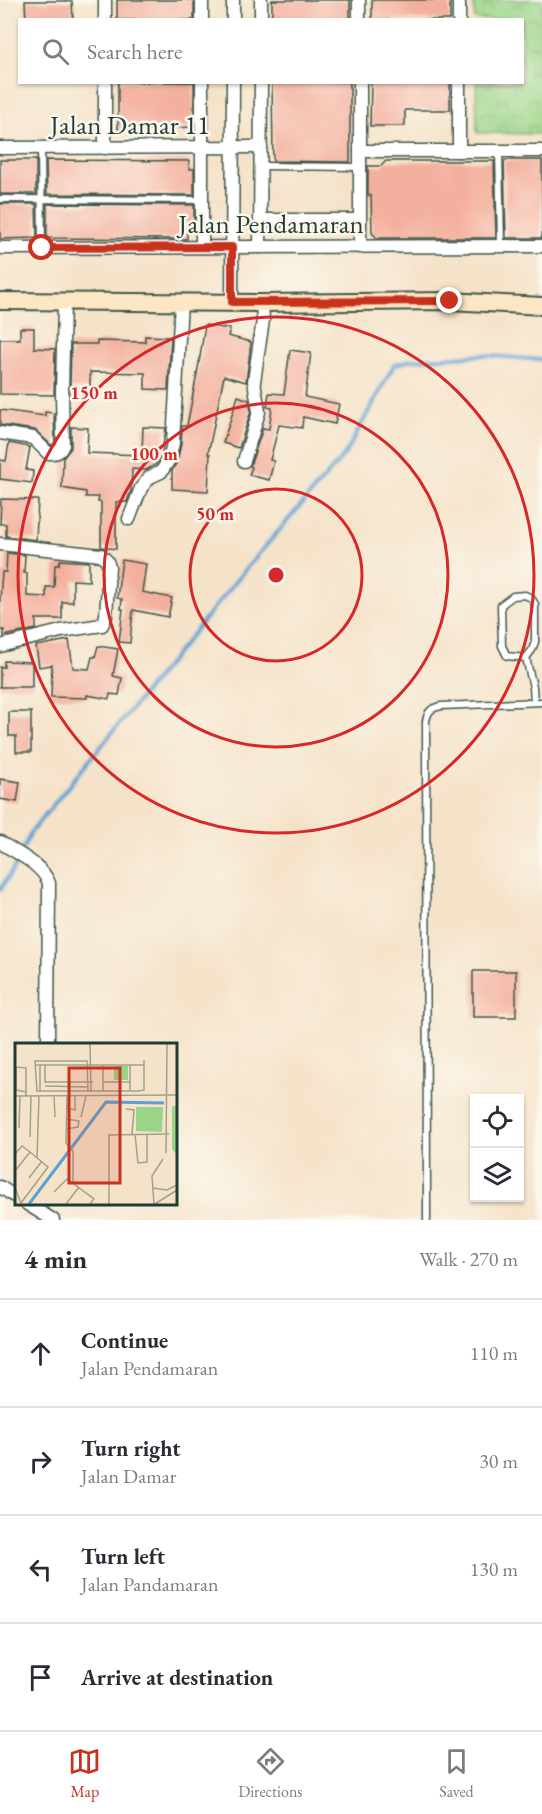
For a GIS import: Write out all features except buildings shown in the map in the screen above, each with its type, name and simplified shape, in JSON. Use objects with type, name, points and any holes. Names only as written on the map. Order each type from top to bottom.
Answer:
[{"type":"main road","points":[[450,301],[477,297],[542,296]]},
{"type":"main road","points":[[0,301],[262,303],[450,301],[542,306]]},
{"type":"street","points":[[105,0],[105,18]]},
{"type":"street","points":[[202,0],[202,18]]},
{"type":"street","points":[[233,0],[233,18]]},
{"type":"street","points":[[261,0],[261,18]]},
{"type":"street","points":[[359,0],[359,18]]},
{"type":"street","points":[[459,0],[459,18]]},
{"type":"street","points":[[105,84],[105,148]]},
{"type":"street","points":[[202,84],[202,247]]},
{"type":"street","points":[[232,302],[233,84]]},
{"type":"street","points":[[260,247],[261,84]]},
{"type":"street","points":[[360,84],[360,247]]},
{"type":"street","points":[[459,84],[459,151]]},
{"type":"street","name":"Jalan Damar 11","points":[[0,148],[261,147]]},
{"type":"street","points":[[360,151],[542,151]]},
{"type":"street","points":[[260,220],[360,220]]},
{"type":"street","name":"Jalan Pendamaran","points":[[0,248],[542,246]]},
{"type":"street","points":[[0,433],[33,438],[48,453],[56,453],[63,446],[64,301]]},
{"type":"street","points":[[129,519],[141,488],[150,477],[161,472],[169,460],[173,443],[181,302]]},
{"type":"street","points":[[244,461],[259,412],[254,381],[263,320],[262,303]]},
{"type":"street","points":[[0,544],[101,555],[109,567],[106,616],[102,626],[61,631],[0,646]]},
{"type":"street","points":[[0,842],[46,874],[49,883],[48,1043]]},
{"type":"street","points":[[0,1187],[15,1196]]},
{"type":"street","points":[[31,1205],[48,1213]]},
{"type":"lane","points":[[41,148],[42,248]]},
{"type":"lane","points":[[499,151],[501,246]]},
{"type":"lane","points":[[260,166],[360,167]]},
{"type":"lane","points":[[0,199],[202,200]]},
{"type":"lane","points":[[525,595],[535,604],[535,642],[526,658],[507,656],[502,646],[501,605],[513,596],[525,595]]},
{"type":"lane","points":[[526,658],[534,702]]},
{"type":"lane","points":[[427,1220],[426,721],[428,712],[432,708],[441,706],[542,702]]},
{"type":"green space","points":[[474,0],[542,0],[542,134],[477,133],[476,84],[524,84],[524,18],[474,18]]},
{"type":"waterway","points":[[0,890],[15,866],[31,832],[244,571],[346,453],[394,365],[411,360],[482,355],[542,360]]},
{"type":"route","points":[[42,248],[232,247],[232,302],[450,301]]}]
